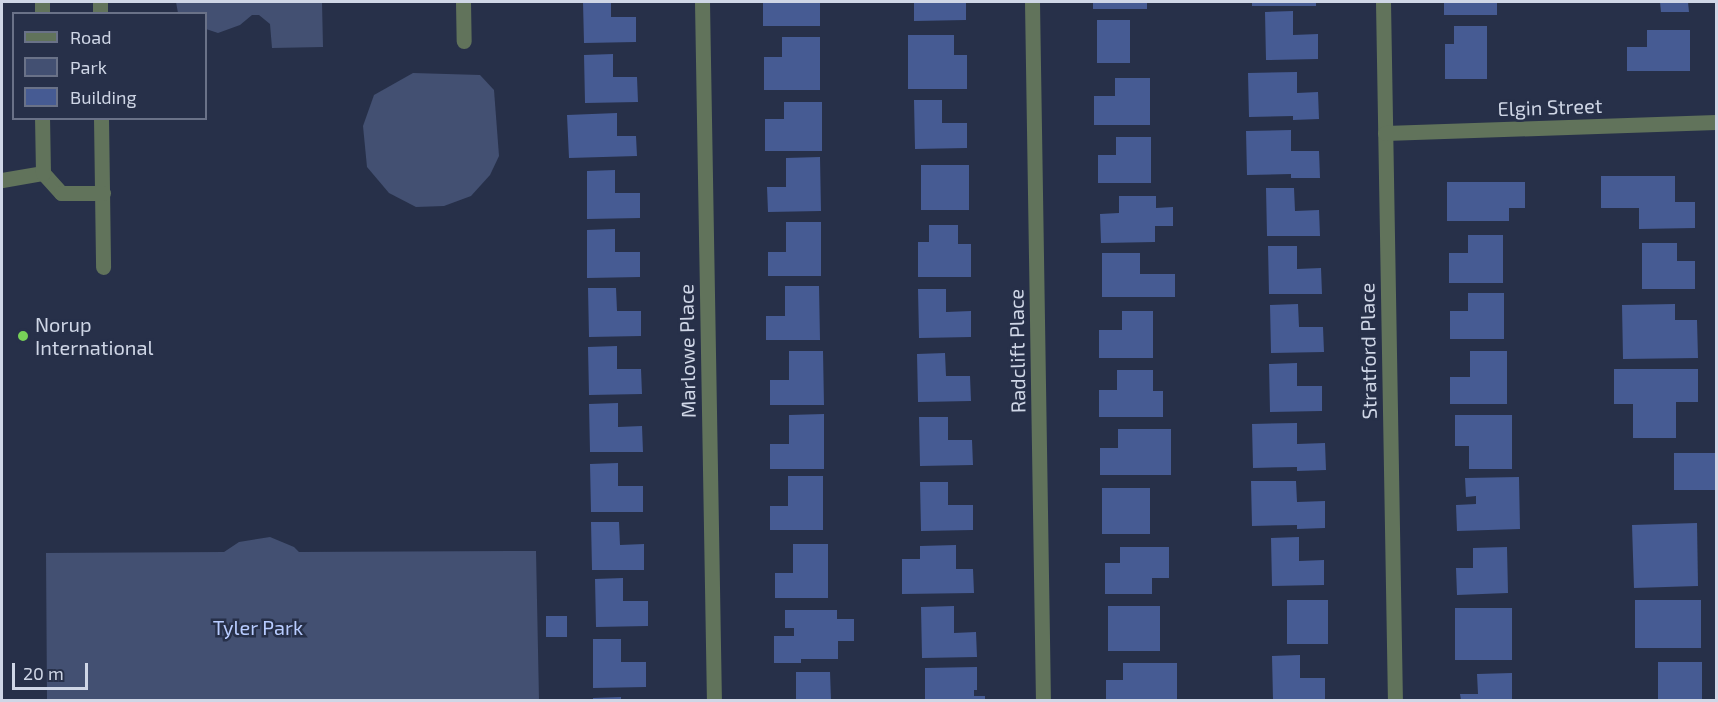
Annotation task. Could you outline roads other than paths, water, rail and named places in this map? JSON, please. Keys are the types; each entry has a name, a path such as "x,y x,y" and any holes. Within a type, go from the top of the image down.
{"street":[{"path":"463,2 464,41"},
{"name":"Marlowe Place","path":"702,2 714,700"},
{"name":"Radclift Place","path":"1032,2 1043,700"},
{"name":"Stratford Place","path":"1383,2 1395,700"},
{"path":"42,120 43,173 61,193 103,193"},
{"path":"102,120 103,267"},
{"name":"Elgin Street","path":"1385,133 1716,122"},
{"path":"2,180 43,173"}],"place":[{"name":"Norup International","path":"23,336"}],"park label":[{"name":"Tyler Park","path":"258,627"}]}
